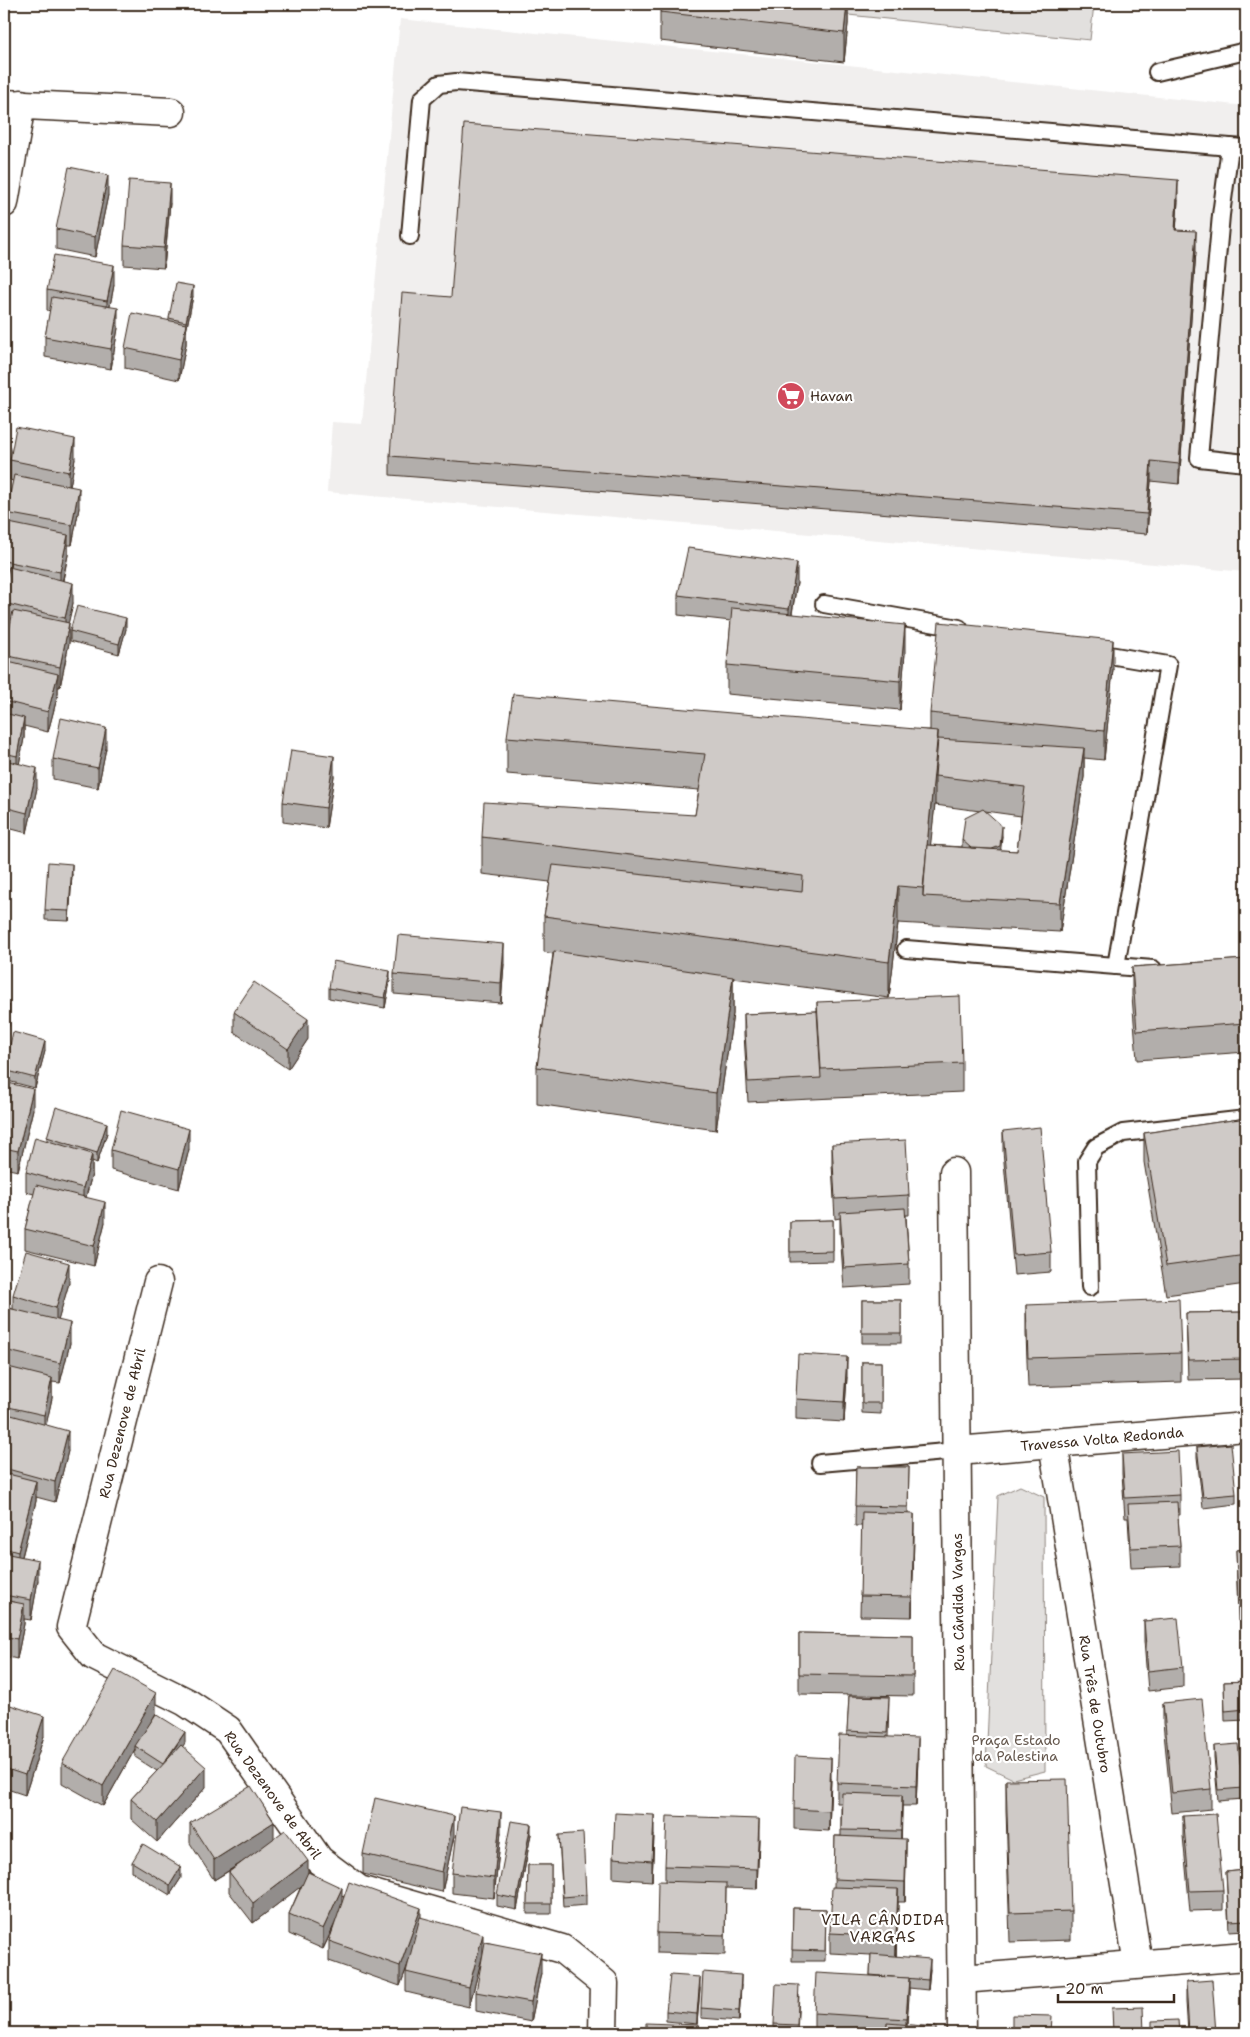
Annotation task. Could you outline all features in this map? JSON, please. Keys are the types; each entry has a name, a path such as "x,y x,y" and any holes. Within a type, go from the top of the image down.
{"street":[{"path":"4,203 12,104 171,112"},
{"name":"Rua Cândida Vargas","path":"954,1172 962,2033"},
{"name":"Rua Dezenove de Abril","path":"158,1282 71,1627 94,1656 186,1702 228,1730 319,1860 359,1890 562,1949 604,1983 603,2033"},
{"name":"Travessa Volta Redonda","path":"957,1451 1246,1427"},
{"name":"Rua Três de Outubro","path":"1053,1443 1138,1964"},
{"path":"962,1979 1246,1956"}],"lane":[{"path":"1157,72 1246,51"},
{"path":"410,236 422,99 439,84 456,82 1246,148"},
{"path":"1230,147 1221,215 1200,458 1246,462"},
{"path":"824,604 971,630"},
{"path":"1080,650 1168,665 1116,966"},
{"path":"906,949 1172,970"},
{"path":"1090,1287 1087,1161 1096,1147 1123,1133 1246,1119"},
{"path":"820,1463 957,1451"}],"shaded area":[{"name":"Havan","path":"400,19 1246,106 1246,572 327,492 332,422 362,424"}],"green space":[{"path":"742,4 1094,4 1090,40"},
{"name":"Praça Estado da Palestina","path":"1020,1486 1044,1497 1045,1771 1013,1779 986,1766 998,1496"}],"building":[{"path":"661,4 847,4 844,33 660,12"},
{"name":"Havan","path":"464,124 1178,180 1175,230 1196,231 1179,464 1151,461 1147,514 390,456 402,293 451,297"},
{"path":"69,167 108,175 95,237 56,229"},
{"path":"129,180 170,183 164,248 124,245"},
{"path":"54,255 114,265 107,301 47,290"},
{"path":"176,283 193,286 186,322 169,318"},
{"path":"52,297 118,308 111,349 45,337"},
{"path":"132,313 186,324 179,360 125,348"},
{"path":"16,427 75,439 69,472 10,460"},
{"path":"14,475 79,488 72,525 6,513"},
{"path":"4,522 68,535 60,572 4,561"},
{"path":"688,548 797,563 789,609 678,595"},
{"path":"9,567 73,583 65,618 4,603 4,588"},
{"path":"77,606 126,618 119,644 70,631"},
{"path":"732,608 905,625 900,681 727,665"},
{"path":"13,611 69,623 60,667 4,655"},
{"path":"939,622 1113,640 1104,731 930,713"},
{"path":"4,661 58,674 48,712 4,701"},
{"path":"513,694 938,731 923,888 898,886 889,962 544,916 553,865 802,892 803,876 482,837 484,802 695,815 705,754 507,737"},
{"path":"4,713 24,718 17,756 4,753"},
{"path":"61,718 106,728 98,768 53,759"},
{"path":"938,739 1084,748 1060,903 923,896 927,845 1017,851 1025,787 935,776"},
{"path":"291,750 334,756 326,808 283,802"},
{"path":"4,760 37,768 27,813 4,807"},
{"path":"983,809 1002,826 1000,846 992,849 971,848 962,840 965,818"},
{"path":"48,862 72,864 69,911 45,910"},
{"path":"398,935 504,944 501,983 394,974"},
{"path":"554,951 733,977 716,1093 537,1067"},
{"path":"1246,959 1246,1023 1137,1031 1132,967"},
{"path":"333,961 390,971 385,998 329,988"},
{"path":"254,982 308,1019 288,1049 234,1012"},
{"path":"960,996 962,1063 821,1069 817,1002"},
{"path":"4,1004 9,1005 4,1029"},
{"path":"817,1011 821,1078 748,1082 744,1014"},
{"path":"13,1032 45,1041 35,1078 4,1070"},
{"path":"4,1082 33,1089 18,1151 4,1148"},
{"path":"56,1107 107,1123 97,1153 47,1137"},
{"path":"121,1110 189,1129 179,1169 111,1150"},
{"path":"1246,1118 1246,1255 1166,1266 1144,1133"},
{"path":"1040,1127 1051,1252 1014,1255 1003,1131"},
{"path":"35,1137 92,1154 83,1188 26,1172"},
{"path":"906,1140 909,1195 835,1199 832,1144"},
{"path":"36,1185 105,1202 94,1246 25,1229"},
{"path":"905,1208 909,1264 844,1268 840,1212"},
{"path":"833,1220 833,1251 790,1252 790,1221"},
{"path":"26,1251 69,1263 56,1308 13,1295"},
{"path":"1179,1299 1181,1353 1028,1358 1026,1305"},
{"path":"862,1300 901,1300 901,1333 862,1333"},
{"path":"4,1307 70,1323 60,1363 4,1350"},
{"path":"1246,1312 1246,1359 1188,1360 1186,1313"},
{"path":"798,1354 847,1357 844,1402 796,1399"},
{"path":"862,1362 881,1362 881,1403 862,1403"},
{"path":"4,1366 52,1378 44,1415 4,1406"},
{"path":"4,1413 68,1431 55,1482 4,1468"},
{"path":"1231,1444 1236,1494 1203,1497 1197,1447"},
{"path":"1178,1451 1180,1495 1125,1498 1122,1454"},
{"path":"856,1467 909,1467 908,1507 855,1506"},
{"path":"4,1473 36,1481 18,1552 4,1548"},
{"path":"1177,1502 1180,1546 1131,1548 1128,1504"},
{"path":"862,1512 914,1514 912,1597 860,1596"},
{"path":"1246,1549 1246,1601 1238,1601 1236,1550"},
{"path":"4,1553 38,1560 31,1600 4,1595"},
{"path":"4,1600 24,1604 17,1639 4,1636"},
{"path":"1178,1618 1183,1667 1148,1671 1144,1621"},
{"path":"799,1633 913,1635 913,1676 799,1674"},
{"path":"115,1670 156,1693 103,1786 62,1763"},
{"path":"1246,1681 1246,1709 1225,1711 1224,1682"},
{"path":"849,1696 889,1697 887,1733 847,1731"},
{"path":"1202,1699 1211,1789 1172,1793 1163,1703"},
{"path":"4,1703 44,1716 25,1775 4,1768"},
{"path":"156,1714 185,1732 163,1764 135,1746"},
{"path":"839,1735 918,1738 916,1786 837,1783"},
{"path":"1238,1744 1243,1788 1218,1790 1214,1746"},
{"path":"181,1745 206,1767 157,1822 131,1799"},
{"path":"795,1756 831,1758 829,1811 794,1809"},
{"path":"1067,1779 1071,1911 1010,1913 1006,1780"},
{"path":"251,1786 274,1822 214,1860 190,1823"},
{"path":"842,1793 902,1795 901,1831 841,1830"},
{"path":"375,1798 454,1816 442,1872 363,1854"},
{"path":"460,1807 501,1812 494,1878 452,1873"},
{"path":"615,1813 654,1815 652,1861 613,1858"},
{"path":"1216,1814 1223,1890 1190,1891 1183,1816"},
{"path":"667,1816 759,1819 757,1869 665,1866"},
{"path":"511,1821 531,1824 517,1899 497,1895"},
{"path":"285,1830 308,1861 253,1903 229,1872"},
{"path":"583,1833 586,1895 563,1897 559,1835"},
{"path":"835,1836 906,1839 905,1882 834,1879"},
{"path":"143,1844 181,1867 170,1885 132,1862"},
{"path":"528,1865 551,1865 551,1904 527,1904"},
{"path":"1246,1870 1246,1920 1229,1921 1226,1872"},
{"path":"308,1872 342,1888 323,1929 289,1914"},
{"path":"658,1881 726,1883 725,1935 657,1933"},
{"path":"349,1882 421,1908 400,1966 329,1941"},
{"path":"832,1887 898,1889 896,1936 830,1933"},
{"path":"793,1908 826,1909 825,1951 792,1950"},
{"path":"420,1917 483,1934 469,1987 406,1972"},
{"path":"485,1942 541,1953 531,2002 476,1992"},
{"path":"871,1954 930,1959 928,1980 870,1975"},
{"path":"703,1972 741,1975 739,2011 701,2008"},
{"path":"816,1973 909,1978 906,2019 814,2013"},
{"path":"670,1975 700,1977 697,2014 666,2011"},
{"path":"1212,1980 1216,2033 1189,2033 1186,1982"},
{"path":"776,1984 799,1985 797,2025 774,2024"},
{"path":"1143,2007 1144,2033 1113,2033 1112,2008"},
{"path":"1012,2015 1052,2016 1051,2033 1012,2033"},
{"path":"1178,2020 1179,2033 1152,2033 1152,2021"},
{"path":"646,2023 698,2025 697,2033 646,2033"},
{"path":"887,2023 936,2027 936,2033 886,2033"}],"place":[{"name":"Havan","path":"791,396"}],"district":[{"name":"VILA CÂNDIDA VARGAS","path":"883,1928"}]}
